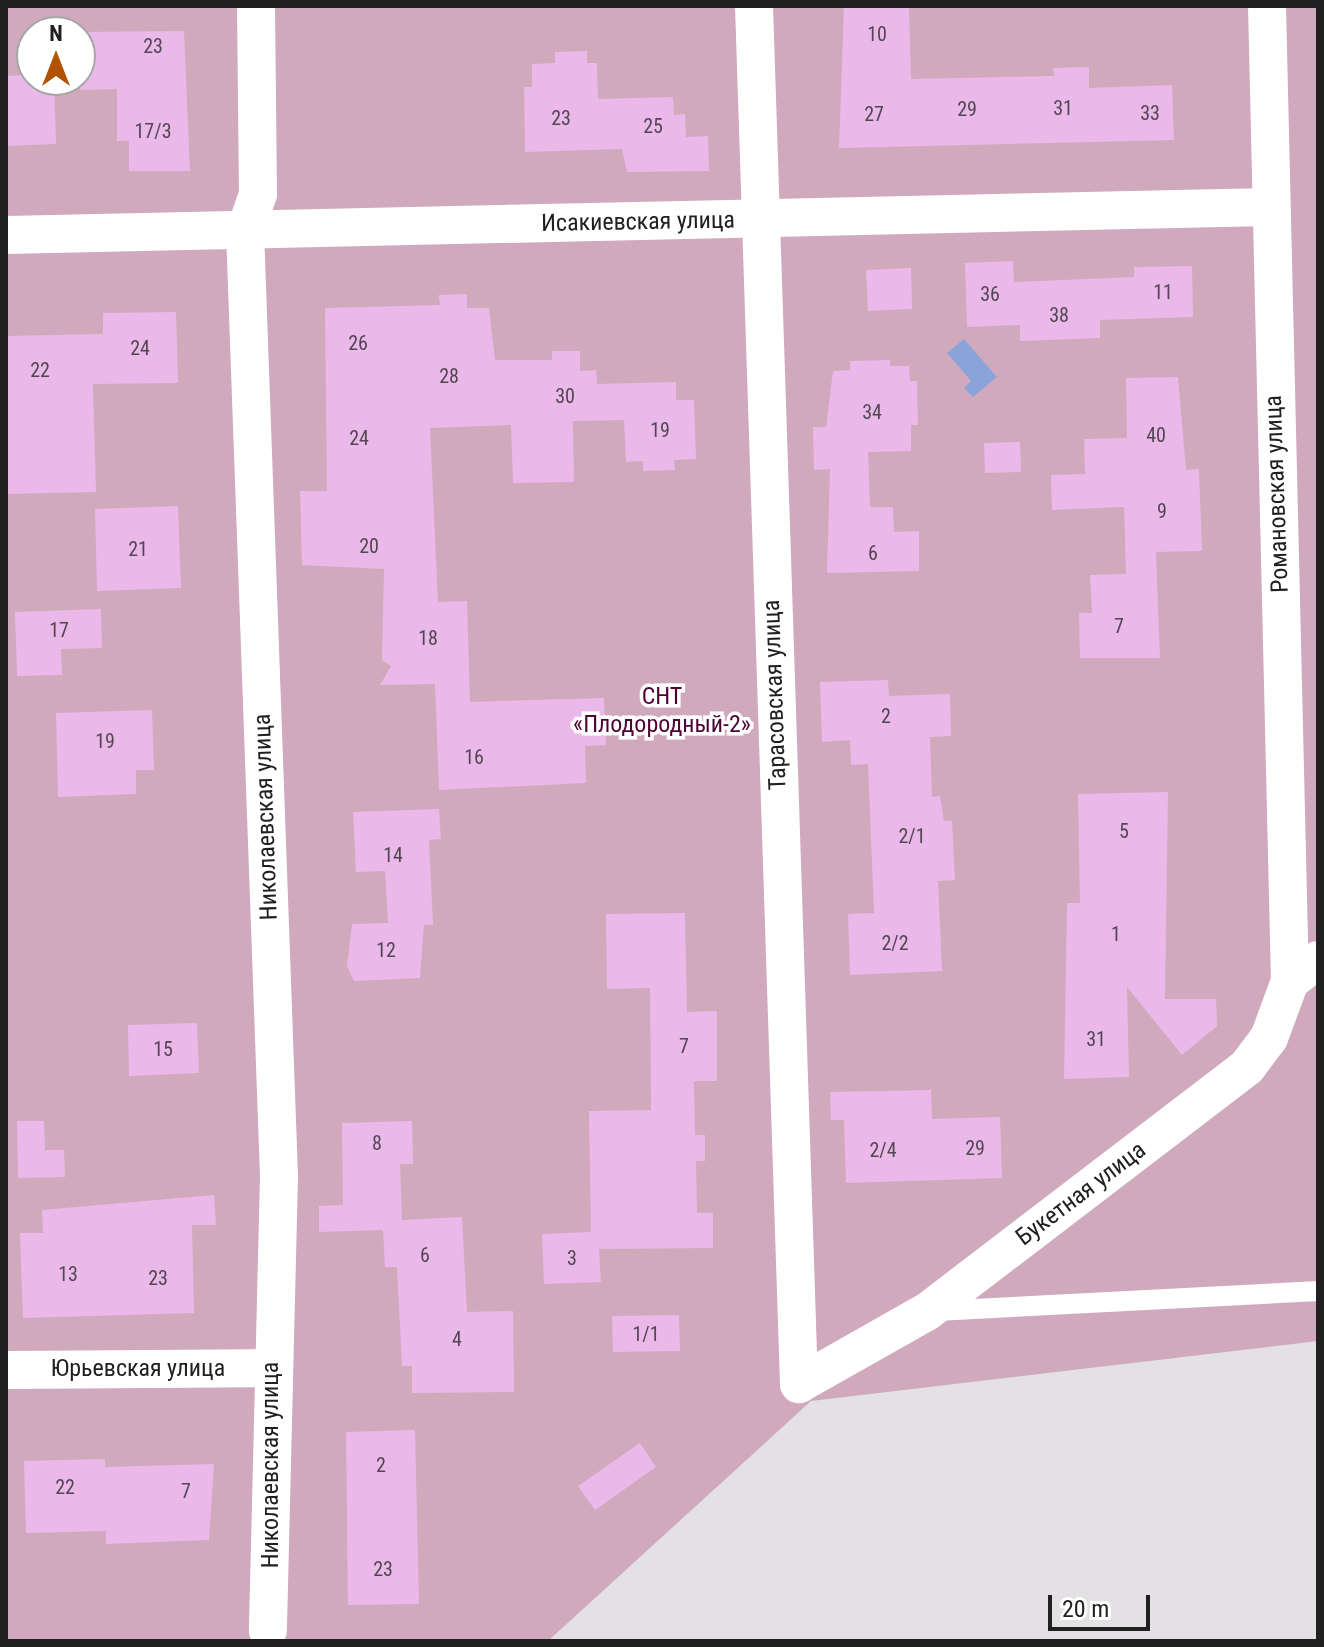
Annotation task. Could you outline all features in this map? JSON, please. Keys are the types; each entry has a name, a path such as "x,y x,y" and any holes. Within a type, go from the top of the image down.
{"street":[{"name":"Николаевская улица","path":"256,6 258,194 245,231 279,1176 271,1368 268,1631"},
{"name":"Тарасовская улица","path":"754,6 799,1384"},
{"name":"Романовская улица","path":"1267,6 1269,207 1304,970"},
{"name":"Исакиевская улица","path":"6,235 1269,207"},
{"name":"Букетная улица","path":"799,1384 928,1311 1247,1067 1269,1038 1304,970"},
{"name":"Юрьевская улица","path":"6,1370 271,1368"}],"lane":[{"path":"928,1311 1318,1291"}],"green space":[{"name":"СНТ «Плодородный-2»","path":"6,6 1318,6 1318,1341 811,1401 548,1641 6,1641"}],"water":[{"path":"964,339 997,377 973,397 964,388 971,381 947,353"}],"building":[{"path":"844,6 909,6 911,79 1054,76 1053,68 1089,67 1089,88 1172,85 1174,140 839,148"},
{"path":"184,31 190,171 129,171 129,141 117,141 117,89 96,90 96,32"},
{"path":"587,51 587,63 597,63 598,99 673,97 674,115 685,114 686,137 708,136 709,171 627,172 622,149 525,152 524,87 532,87 532,64 555,63 555,52"},
{"path":"6,76 16,76 16,96 54,96 56,144 6,146"},
{"path":"1013,261 1014,282 1134,277 1134,267 1192,266 1193,317 1100,320 1100,338 1020,341 1020,325 967,327 965,263"},
{"path":"911,268 912,309 868,311 866,270"},
{"path":"467,294 467,308 489,308 495,360 552,360 552,351 580,351 580,371 596,370 597,384 676,382 676,400 694,400 696,459 674,460 675,470 643,471 643,461 626,462 624,420 573,421 574,482 513,483 511,425 430,428 438,602 467,601 470,702 604,698 606,745 585,746 586,783 439,790 435,684 380,685 391,666 382,660 384,569 302,565 300,491 327,491 325,308 440,305 439,295"},
{"path":"176,312 178,383 93,384 96,492 6,494 6,336 103,334 103,313"},
{"path":"890,360 890,366 909,366 910,381 917,381 918,425 911,425 911,451 868,452 870,507 893,507 894,532 919,531 919,571 827,573 830,469 814,470 813,427 826,427 833,371 850,370 850,361"},
{"path":"1178,377 1186,470 1199,469 1202,551 1156,552 1160,658 1080,658 1079,613 1092,613 1090,575 1126,574 1124,507 1052,510 1051,475 1085,474 1084,439 1127,438 1126,378"},
{"path":"1020,442 1021,472 985,473 984,443"},
{"path":"178,506 181,588 97,591 95,509"},
{"path":"101,609 102,648 61,649 62,675 17,676 15,612"},
{"path":"888,680 889,696 950,694 951,736 930,737 932,797 940,796 944,821 952,821 955,880 938,881 942,971 850,975 848,914 874,913 868,764 851,765 850,740 822,742 820,682"},
{"path":"152,710 154,770 136,770 136,794 58,797 56,713"},
{"path":"1168,792 1165,999 1216,999 1217,1026 1182,1055 1127,987 1129,1077 1064,1079 1067,903 1080,903 1078,794"},
{"path":"439,809 441,839 429,840 433,925 424,925 420,978 354,981 347,966 352,924 388,923 385,871 356,872 353,812"},
{"path":"685,913 687,1012 717,1011 717,1081 694,1081 695,1135 705,1135 705,1161 696,1161 697,1213 713,1213 713,1248 599,1249 601,1282 544,1284 542,1234 591,1232 589,1111 651,1110 650,988 607,989 606,914"},
{"path":"197,1023 199,1073 129,1076 128,1025"},
{"path":"931,1090 932,1119 1000,1117 1002,1178 846,1183 844,1120 831,1120 830,1092"},
{"path":"17,1121 44,1121 45,1150 64,1150 65,1177 18,1178"},
{"path":"412,1121 413,1164 400,1164 402,1220 462,1217 467,1312 513,1311 514,1392 412,1393 412,1366 402,1366 397,1267 385,1267 383,1230 319,1232 319,1206 343,1205 342,1123"},
{"path":"214,1195 216,1225 192,1225 194,1313 23,1318 20,1233 43,1233 42,1210"},
{"path":"679,1315 680,1351 613,1352 612,1316"},
{"path":"415,1430 419,1604 348,1605 346,1432"},
{"path":"640,1443 656,1467 595,1510 578,1486"},
{"path":"105,1459 105,1467 214,1464 209,1540 106,1544 106,1531 26,1533 24,1461"}]}
